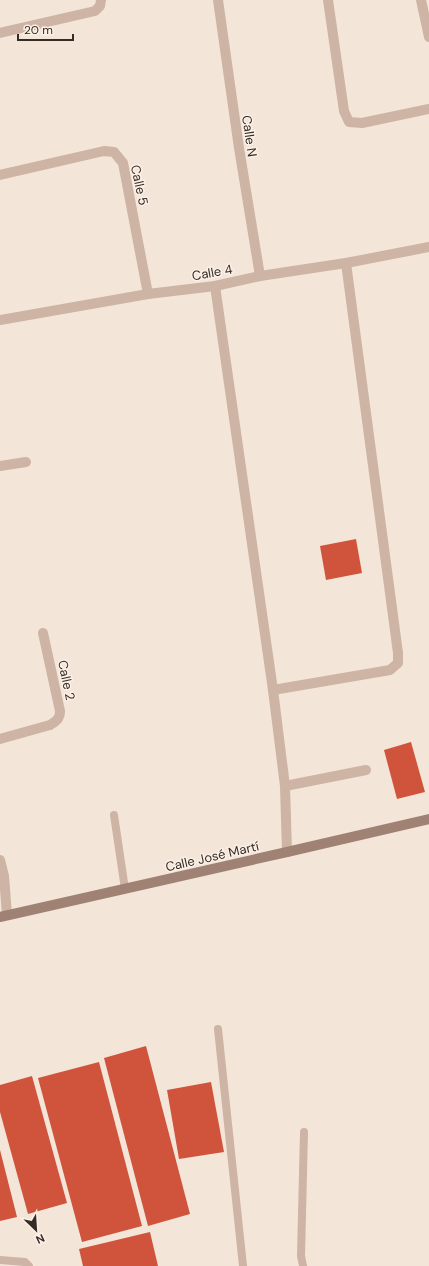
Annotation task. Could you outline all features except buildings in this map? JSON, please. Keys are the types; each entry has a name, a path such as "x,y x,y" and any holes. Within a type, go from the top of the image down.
{"main road":[{"name":"Calle José Martí","path":"3,916 429,819"}],"street":[{"path":"0,33 95,11 100,6 101,0"},
{"name":"Calle N","path":"218,0 239,148 260,276"},
{"path":"328,0 344,111 349,122 362,123 429,109"},
{"path":"421,0 429,37"},
{"name":"Calle 5","path":"0,175 104,150 114,152 123,163 148,294"},
{"name":"Calle 4","path":"0,320 148,294 215,286 260,276 429,247"},
{"path":"273,690 390,670 398,663 398,653 346,262"},
{"path":"215,286 273,690 285,786 287,852"},
{"path":"0,466 26,462"},
{"name":"Calle 2","path":"0,739 50,725 57,721 60,716 43,632"},
{"path":"285,786 366,770"},
{"path":"0,860 3,916"}],"lane":[{"path":"114,815 125,889"},
{"path":"218,1029 243,1266"},
{"path":"302,1266 304,1132"},
{"path":"0,1260 25,1262 29,1266"}]}
